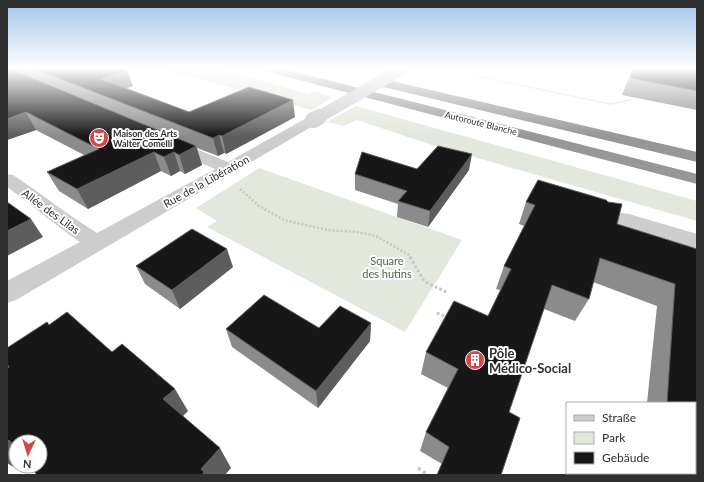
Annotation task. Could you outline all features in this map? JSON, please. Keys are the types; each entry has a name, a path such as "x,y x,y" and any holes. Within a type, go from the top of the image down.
{"highway":[{"name":"Autoroute Blanche","path":"353,90 697,178"},
{"name":"Autoroute Blanche","path":"416,90 697,157"}],"street":[{"name":"Rue de la Libération","path":"7,293 365,90"},
{"path":"156,138 221,173"},
{"name":"Allée des Lilas","path":"7,179 50,209 62,220 96,242"},
{"path":"604,217 628,222 697,242"}],"path":[{"path":"545,90 610,104 631,100"},
{"path":"221,173 243,190 259,206 284,220 313,227 357,232 376,236 409,254 424,281 448,293"},
{"path":"437,313 450,318"},
{"path":"418,468 428,475"}],"green space":[{"path":"240,90 296,90 308,94 314,91 333,97 312,110"},
{"path":"356,106 697,201 697,221 432,145 357,120 344,126 327,122"},
{"name":"Square des hutins","path":"259,168 462,240 405,332 207,227 217,221 196,208"}],"building":[{"path":"7,90 62,90 196,146 179,155 174,152 164,157 154,152 77,189 47,172 99,149 26,112 7,119"},
{"path":"90,90 132,90 189,112 241,90 261,90 293,100 222,136 219,135 213,138"},
{"path":"438,146 472,154 430,211 398,201 407,191 355,174 362,152 417,169"},
{"path":"538,180 606,200 608,202 622,204 617,224 697,249 697,475 662,475 696,474 696,402 667,402 675,284 600,258 589,299 552,285 509,412 520,418 501,475 437,475 449,447 426,432 458,369 426,352 454,301 488,316 511,269 504,266 535,205 526,202"},
{"path":"7,202 31,219 7,231"},
{"path":"192,229 227,249 172,290 136,266"},
{"path":"264,295 319,328 340,306 371,323 316,391 226,329"},
{"path":"67,312 112,352 122,344 175,389 163,399 220,448 201,469 204,472 202,475 37,475 36,474 48,474 48,434 8,434 7,442 7,369 9,367 7,364 7,348 47,322 49,325"}],"place":[{"name":"Maison des Arts Walter Comelli","path":"99,138"},
{"name":"Pôle Médico-Social","path":"475,360"}]}
